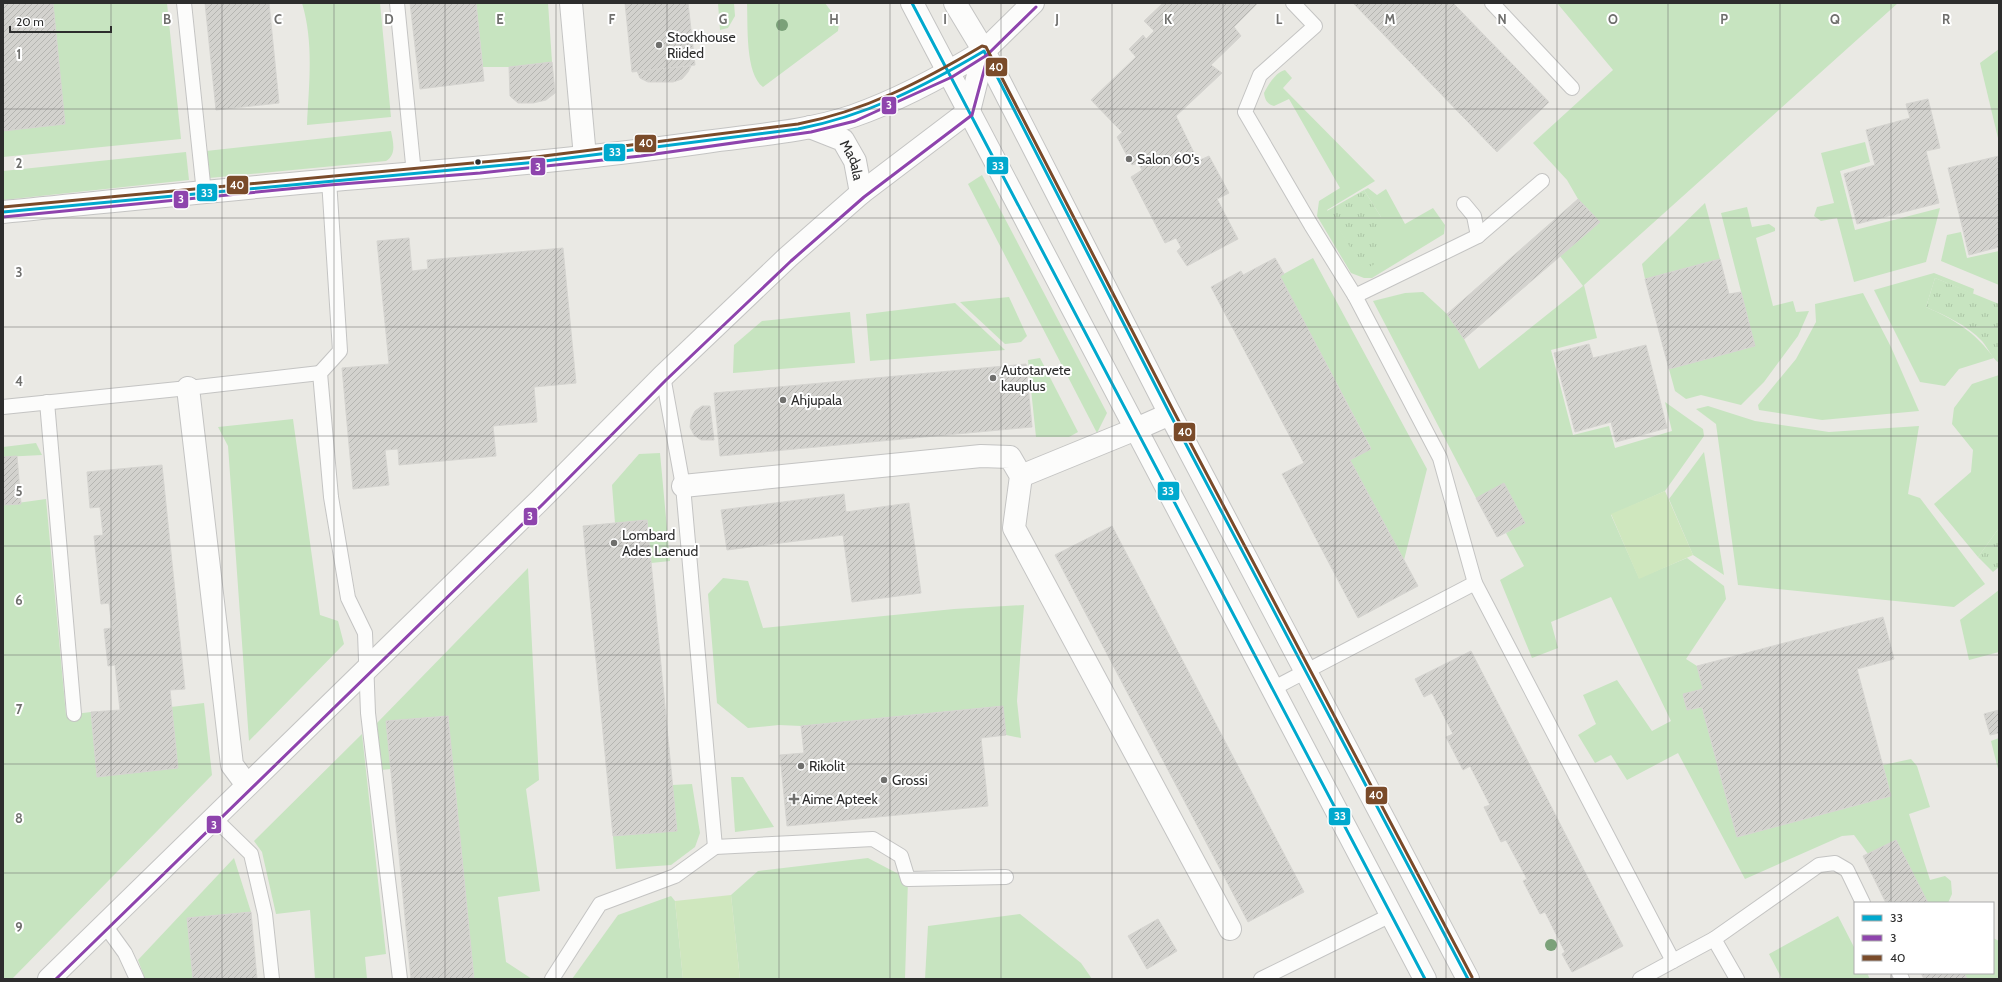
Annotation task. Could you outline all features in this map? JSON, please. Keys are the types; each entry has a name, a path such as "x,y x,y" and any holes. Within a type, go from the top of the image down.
{"street":[{"path":"571,3 585,157"},
{"path":"912,3 1425,979"},
{"path":"955,3 984,51 1170,414 1468,979"},
{"name":"Madala","path":"3,212 585,157 640,151 810,127 853,116 949,73 984,51 1033,3"},
{"path":"49,979 540,500 663,376 788,257 861,193 969,111 984,51"},
{"name":"Madala","path":"810,127 843,140 856,161 861,193"},
{"path":"188,388 232,765 247,785"},
{"path":"1021,476 1170,414"},
{"path":"683,486 981,456 1010,457 1021,476 1014,528 1230,929"}],"lane":[{"path":"184,3 204,193"},
{"path":"397,3 414,174"},
{"path":"1293,3 1315,26 1260,75 1245,112 1311,225 1355,296 1440,458 1475,583 1673,961"},
{"path":"1492,3 1572,88"},
{"path":"3,407 320,373 340,351 329,180"},
{"path":"1355,296 1478,236 1542,181"},
{"path":"1464,204 1474,216 1478,236"},
{"path":"320,373 332,505 348,598 364,632 367,668 368,713 400,979"},
{"path":"663,376 683,486 715,847"},
{"path":"47,402 74,714"},
{"path":"1272,689 1475,583"},
{"path":"214,818 250,854 265,914 272,979"},
{"path":"552,979 600,904 675,876 715,847 874,839 901,856 908,879 1006,877"},
{"path":"1640,979 1714,938 1819,865 1835,863 1847,870 1863,902"},
{"path":"1262,979 1391,915"},
{"path":"104,924 125,953 137,979"},
{"path":"1714,938 1737,979"}],"green space":[{"path":"53,3 167,3 181,139 3,157 3,130 65,124"},
{"path":"302,3 380,3 391,117 307,125 310,64 308,33"},
{"path":"476,3 548,3 552,62 509,67 483,67"},
{"path":"718,3 734,3 735,16 728,28 720,30"},
{"path":"747,3 825,3 839,22 838,31 763,87 757,81 750,61"},
{"path":"1557,3 1898,3 1584,285 1597,338 1551,350 1573,435 1609,426 1615,448 1672,431 1665,402 1703,429 1704,436 1665,491 1611,515 1639,578 1687,558 1724,586 1726,599 1686,659 1697,666 1703,689 1683,695 1687,710 1702,707 1737,837 1891,796 1883,765 1911,759 1917,766 1930,807 1909,814 1930,880 1945,876 1951,881 1952,894 1948,902 1927,902 1896,840 1868,854 1854,835 1842,836 1745,879 1678,753 1627,780 1611,755 1595,763 1578,735 1596,724 1583,695 1617,680 1652,731 1671,721 1611,597 1551,622 1558,648 1532,658 1500,580 1524,566 1506,533 1524,523 1476,498 1373,301 1405,293 1423,292 1447,314 1464,339 1479,369 1583,286 1560,256 1600,222 1578,199 1567,180 1533,143 1613,70"},
{"path":"1999,49 1999,137 1998,138 1980,63"},
{"path":"1285,70 1292,78 1283,88 1375,181 1327,210 1364,268 1381,217 1364,190 1368,188 1377,195 1386,189 1405,224 1433,208 1445,225 1444,234 1372,278 1364,278 1351,273 1317,216 1319,201 1340,188 1289,99 1274,106 1268,103 1265,98 1264,93 1275,76"},
{"path":"391,131 393,151 392,155 386,161 209,178 206,151"},
{"path":"1865,142 1870,162 1840,171 1855,230 1940,208 1926,262 1854,282 1837,218 1821,221 1814,216 1817,207 1834,203 1821,153"},
{"path":"186,152 189,180 3,200 3,171"},
{"path":"982,175 1107,413 1097,433 968,184"},
{"path":"1364,190 1381,217 1380,262 1364,269 1327,211"},
{"path":"1705,203 1720,259 1645,279 1642,264"},
{"path":"1747,207 1752,227 1769,224 1775,228 1775,231 1756,238 1773,306 1793,301 1796,312 1809,311 1798,336 1764,382 1741,405 1701,395 1686,399 1675,391 1669,369 1755,346 1721,213"},
{"path":"1961,232 1967,258 1999,251 1999,285 1941,261 1947,235"},
{"path":"1313,258 1427,469 1404,560 1350,460 1371,448 1280,276"},
{"path":"1934,273 1974,289 1973,294 1935,278 1926,307 1955,322 1972,334 1994,358 1959,369 1945,386 1920,382 1874,290"},
{"path":"1935,278 1999,304 1999,363 1982,341 1970,330 1956,321 1926,307"},
{"path":"1863,293 1891,347 1919,411 1822,420 1759,410 1758,405 1796,359 1816,322 1815,304"},
{"path":"1009,297 1027,336 1021,342 1005,344 960,302"},
{"path":"955,303 1005,350 870,361 866,314"},
{"path":"850,312 855,363 733,373 734,345 762,321"},
{"path":"1040,358 1078,432 1069,437 1036,437 1028,360"},
{"path":"1999,375 1999,528 1978,557 1934,504 1971,472 1973,450 1952,424 1954,408 1972,384"},
{"path":"1708,406 1755,421 1829,432 1919,426 1908,494 1920,498 1985,584 1954,607 1738,585 1716,424 1696,409"},
{"path":"293,419 320,615 338,621 344,644 249,741 228,446 218,427"},
{"path":"36,443 42,455 3,457 3,447"},
{"path":"1704,452 1724,575 1693,555 1669,499"},
{"path":"660,453 670,561 651,563 647,520 615,523 612,485 639,454"},
{"path":"1665,491 1693,555 1639,579 1611,514"},
{"path":"46,499 66,715 91,712 97,776 178,768 171,707 204,703 212,775 12,979 3,979 3,505"},
{"path":"1999,528 1999,567 1993,572 1978,557"},
{"path":"528,568 539,780 526,789 540,891 498,897 506,962 532,979 474,979 448,716 386,721 391,769 381,770 377,723"},
{"path":"723,578 748,581 763,628 954,609 1024,605 1017,701 1021,738 1006,735 1002,706 801,726 779,725 748,728 717,703 708,594"},
{"path":"1999,590 1999,652 1969,660 1960,620"},
{"path":"362,734 386,954 365,957 367,979 315,979 310,910 276,914 262,852 254,841"},
{"path":"1999,738 1999,773 1991,741"},
{"path":"731,777 743,777 774,827 735,832"},
{"path":"692,784 700,833 695,847 671,865 616,869 613,836 677,830 672,785"},
{"path":"234,858 251,912 187,918 193,979 145,979 138,960"},
{"path":"868,858 908,879 905,979 740,979 731,895 758,871"},
{"path":"731,895 740,979 683,979 675,901"},
{"path":"671,896 675,901 683,979 572,979 618,915"},
{"path":"1020,914 1081,963 1092,979 925,979 928,926"},
{"path":"1838,916 1854,947 1854,974 1868,974 1870,979 1782,979 1769,954"},
{"path":"1994,938 1999,941 1999,979 1967,979 1964,974 1994,974"}],"building":[{"path":"3,3 53,3 65,124 3,131"},
{"path":"205,3 269,3 279,103 216,110"},
{"path":"410,3 476,3 484,81 420,89"},
{"path":"625,3 688,3 695,65 632,72"},
{"path":"1163,3 1258,3 1234,27 1241,36 1211,65 1222,73 1176,116 1198,161 1209,156 1229,193 1217,199 1238,239 1187,266 1177,251 1181,247 1176,238 1165,243 1131,177 1142,170 1138,163 1132,165 1117,137 1122,132 1091,100 1136,57 1129,49 1143,35 1146,39 1154,31 1144,21"},
{"path":"1353,3 1453,3 1549,102 1497,152"},
{"path":"552,62 555,93 546,100 533,103 518,103 510,96 509,67"},
{"path":"691,66 682,79 673,82 648,82 640,78 637,71"},
{"path":"1928,99 1940,148 1926,151 1939,203 1857,224 1844,174 1875,165 1866,130 1910,118 1906,104"},
{"path":"1999,156 1999,247 1969,255 1948,168"},
{"path":"1578,199 1600,222 1464,339 1447,314"},
{"path":"409,238 412,271 428,269 427,260 563,248 576,383 534,387 537,422 493,426 496,456 399,465 398,449 385,450 389,485 353,489 342,368 389,364 377,241"},
{"path":"1275,258 1284,274 1280,276 1371,449 1350,460 1418,586 1358,618 1282,474 1304,463 1211,287 1241,271 1243,275"},
{"path":"1720,259 1729,294 1741,292 1755,346 1669,369 1645,279"},
{"path":"1589,344 1593,358 1646,345 1667,428 1616,442 1611,422 1575,432 1554,353"},
{"path":"1026,364 1032,427 720,456 714,393"},
{"path":"702,406 710,406 714,440 701,440 694,435 690,427 691,419 695,411"},
{"path":"17,456 21,504 3,505 3,457"},
{"path":"162,465 185,689 170,690 178,768 97,777 91,712 120,710 115,665 108,666 104,629 112,628 109,603 101,604 94,536 103,535 100,507 90,508 87,472"},
{"path":"1504,483 1525,523 1497,537 1476,498"},
{"path":"844,494 846,512 909,503 921,593 852,602 843,535 727,550 721,510"},
{"path":"647,520 677,831 613,836 583,526"},
{"path":"1112,526 1304,892 1248,922 1055,555"},
{"path":"1883,617 1894,659 1857,669 1891,796 1737,837 1702,707 1687,710 1683,694 1703,689 1697,666"},
{"path":"1471,651 1623,946 1572,972 1562,954 1565,952 1545,912 1540,914 1523,881 1527,879 1506,840 1501,842 1484,807 1490,805 1470,766 1463,770 1446,737 1453,734 1432,693 1424,697 1415,679"},
{"name":"Grossi","path":"1003,706 1006,735 981,738 988,806 787,826 780,755 804,753 801,726"},
{"path":"1999,710 1999,733 1990,735 1984,714"},
{"path":"448,716 474,979 411,979 386,721"},
{"path":"1896,840 1927,902 1886,902 1863,856"},
{"path":"251,912 257,979 193,979 187,918"},
{"path":"1158,919 1177,951 1147,969 1128,936"},
{"path":"1922,974 1964,974 1967,979 1924,979"}],"transit line":[{"name":"33","path":"912,3 1425,979"},
{"name":"3","path":"3,217 329,185 480,173 641,156 811,132 855,121 952,77 987,55 1036,7"},
{"name":"40","path":"3,207 536,157 798,124 823,118 870,103 916,83 982,46 986,47 1174,412 1472,977"},
{"name":"33","path":"3,212 537,162 798,129 871,108 917,88 984,51 1170,414 1468,979"},
{"name":"3","path":"56,979 543,504 666,380 791,261 864,197 972,115 989,52"}],"place":[{"name":"Stockhouse Riided","path":"659,45"},
{"name":"Salon 60's","path":"1129,159"},
{"name":"Autotarvete kauplus","path":"993,378"},
{"name":"Ahjupala","path":"783,400"},
{"name":"Lombard Ades Laenud","path":"614,543"},
{"name":"Rikolit","path":"801,766"},
{"name":"Grossi","path":"884,780"},
{"name":"Aime Apteek","path":"794,799"}]}
